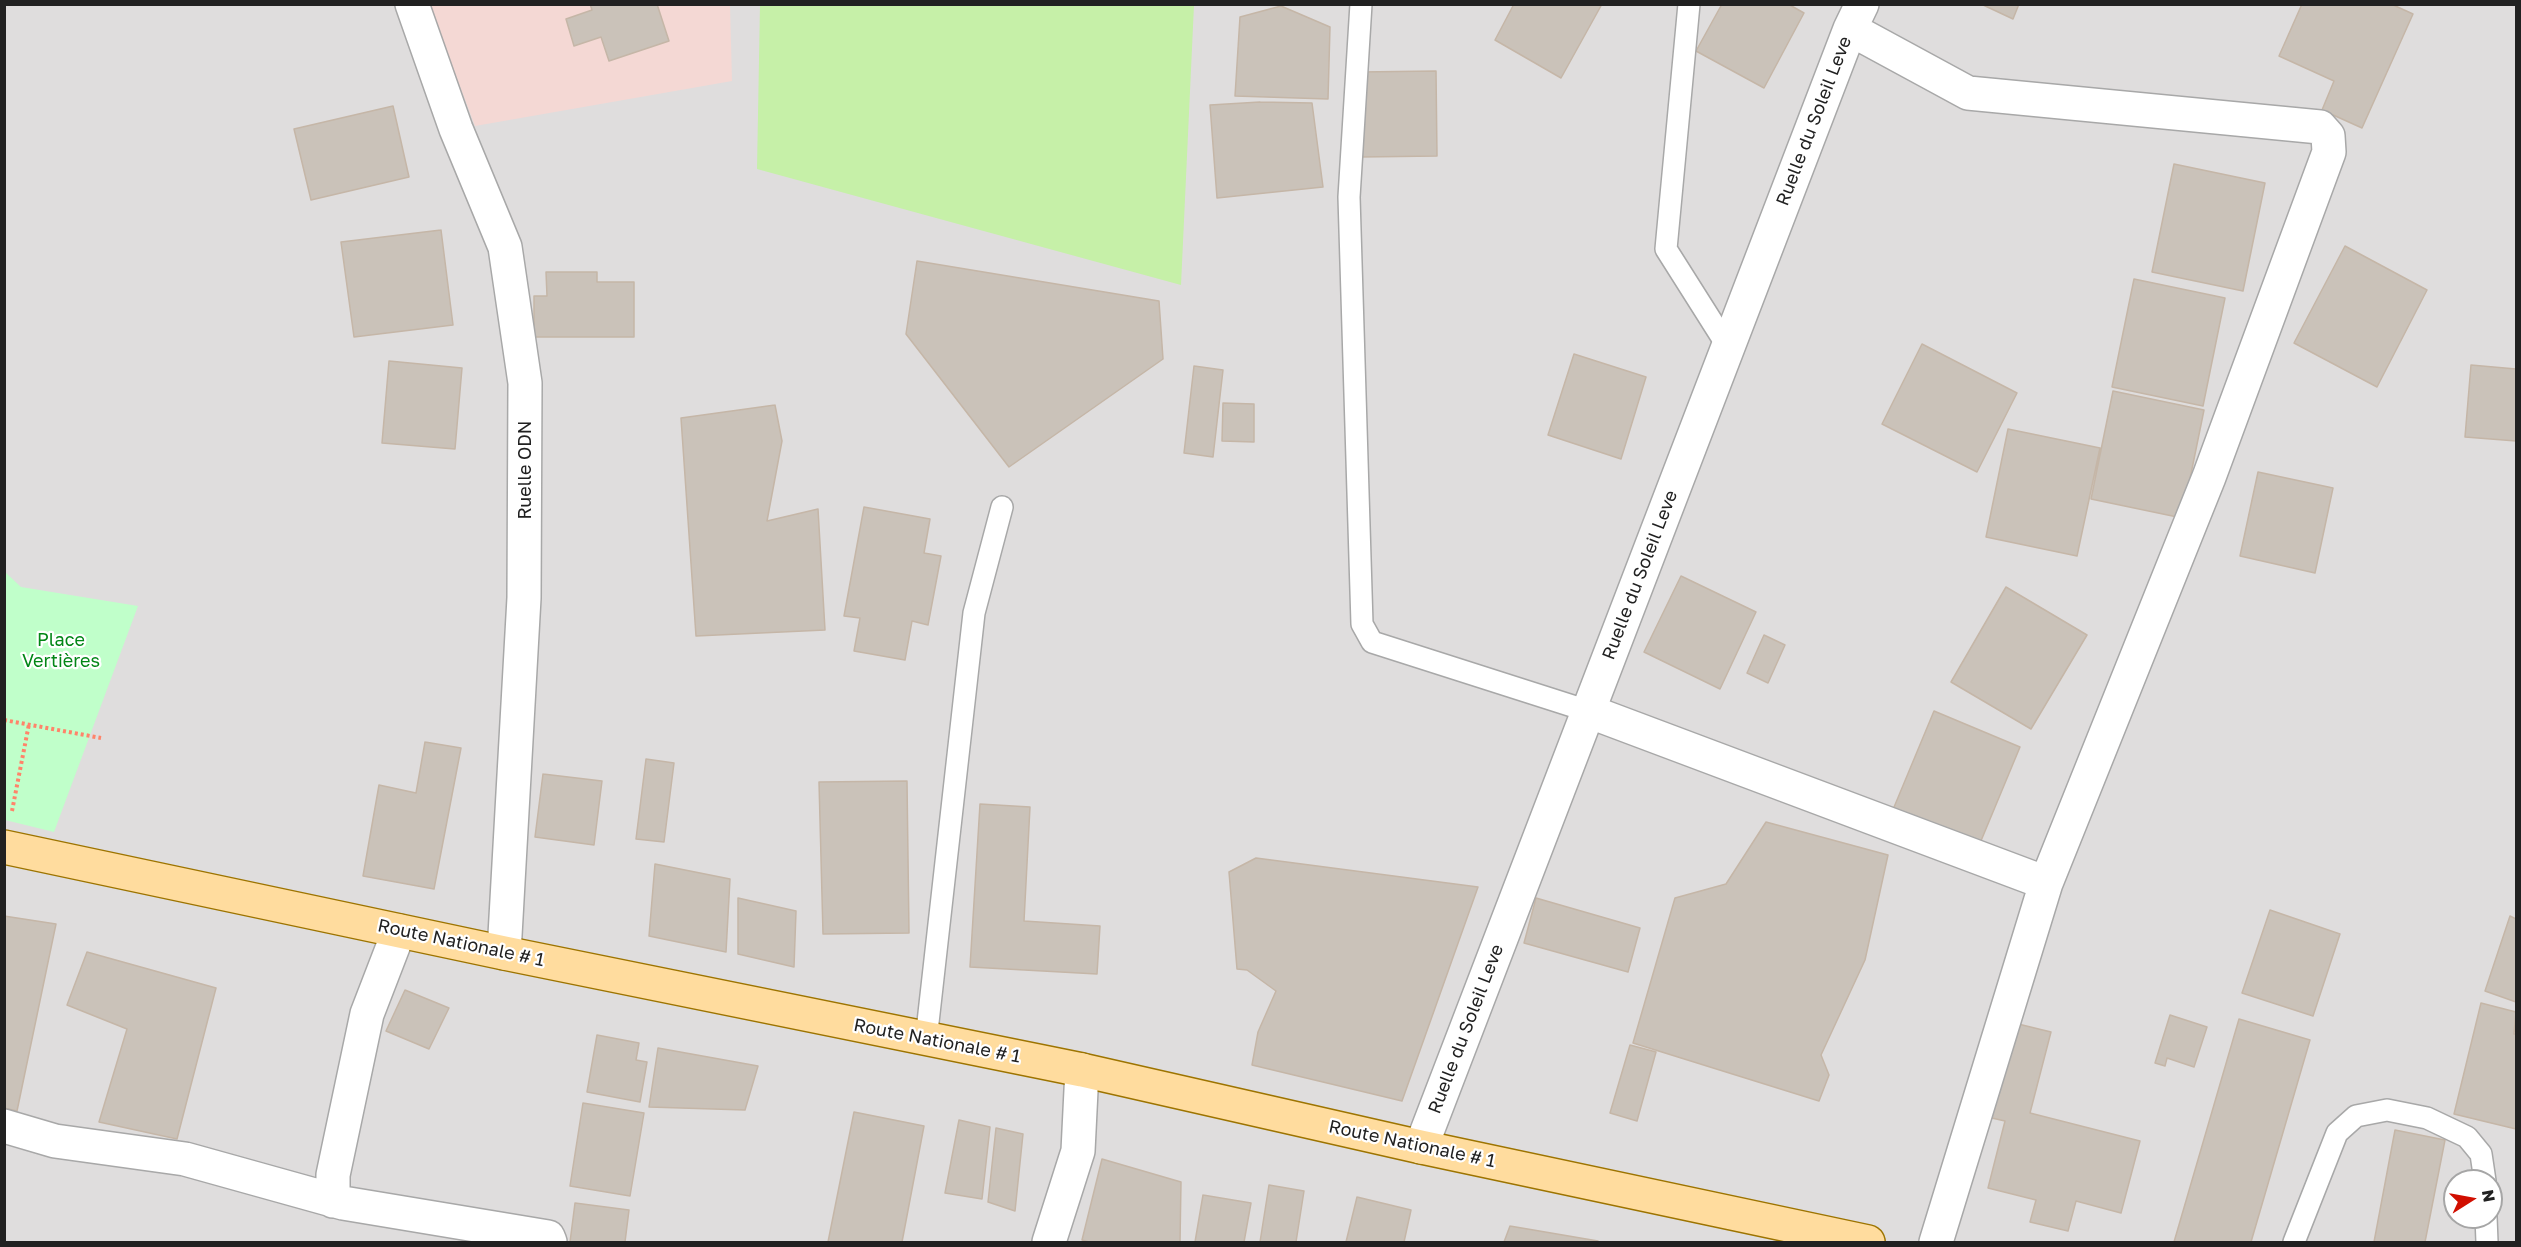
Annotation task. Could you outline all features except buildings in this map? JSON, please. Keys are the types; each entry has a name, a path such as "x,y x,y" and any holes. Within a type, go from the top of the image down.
{"main road":[{"name":"Route Nationale # 1","path":"5,847 504,953 1082,1070 1852,1241"}],"street":[{"name":"Ruelle ODN","path":"412,4 456,129 505,247 525,382 524,597 504,953"},
{"name":"Ruelle du Soleil Leve","path":"1421,1147 1856,17"},
{"path":"1856,17 1968,93 2320,127 2328,136 2329,152 2209,477 2046,883 1936,1242"},
{"path":"1588,711 2046,883"},
{"path":"333,1201 333,1174 367,1014 399,931"},
{"path":"1049,1242 1078,1150 1082,1070"},
{"path":"4,1126 55,1141 185,1159 333,1201 548,1237 550,1242"}],"lane":[{"path":"1361,4 1349,197 1362,624 1372,642 1588,711"},
{"path":"1689,4 1666,249 1728,347"},
{"path":"926,1040 974,613 1002,507"},
{"path":"2294,1242 2337,1133 2356,1116 2387,1110 2427,1118 2467,1137 2481,1154 2483,1169"}],"path":[{"path":"4,720 101,738"},
{"path":"5,847 28,724"}],"shaded area":[{"path":"5,5 2516,5 2516,1242 5,1242"},
{"path":"429,5 730,5 732,81 475,126"}],"green space":[{"path":"760,5 1194,5 1181,285 757,169"},
{"name":"Place Vertières","path":"4,571 21,587 138,606 54,832 5,820"}]}
